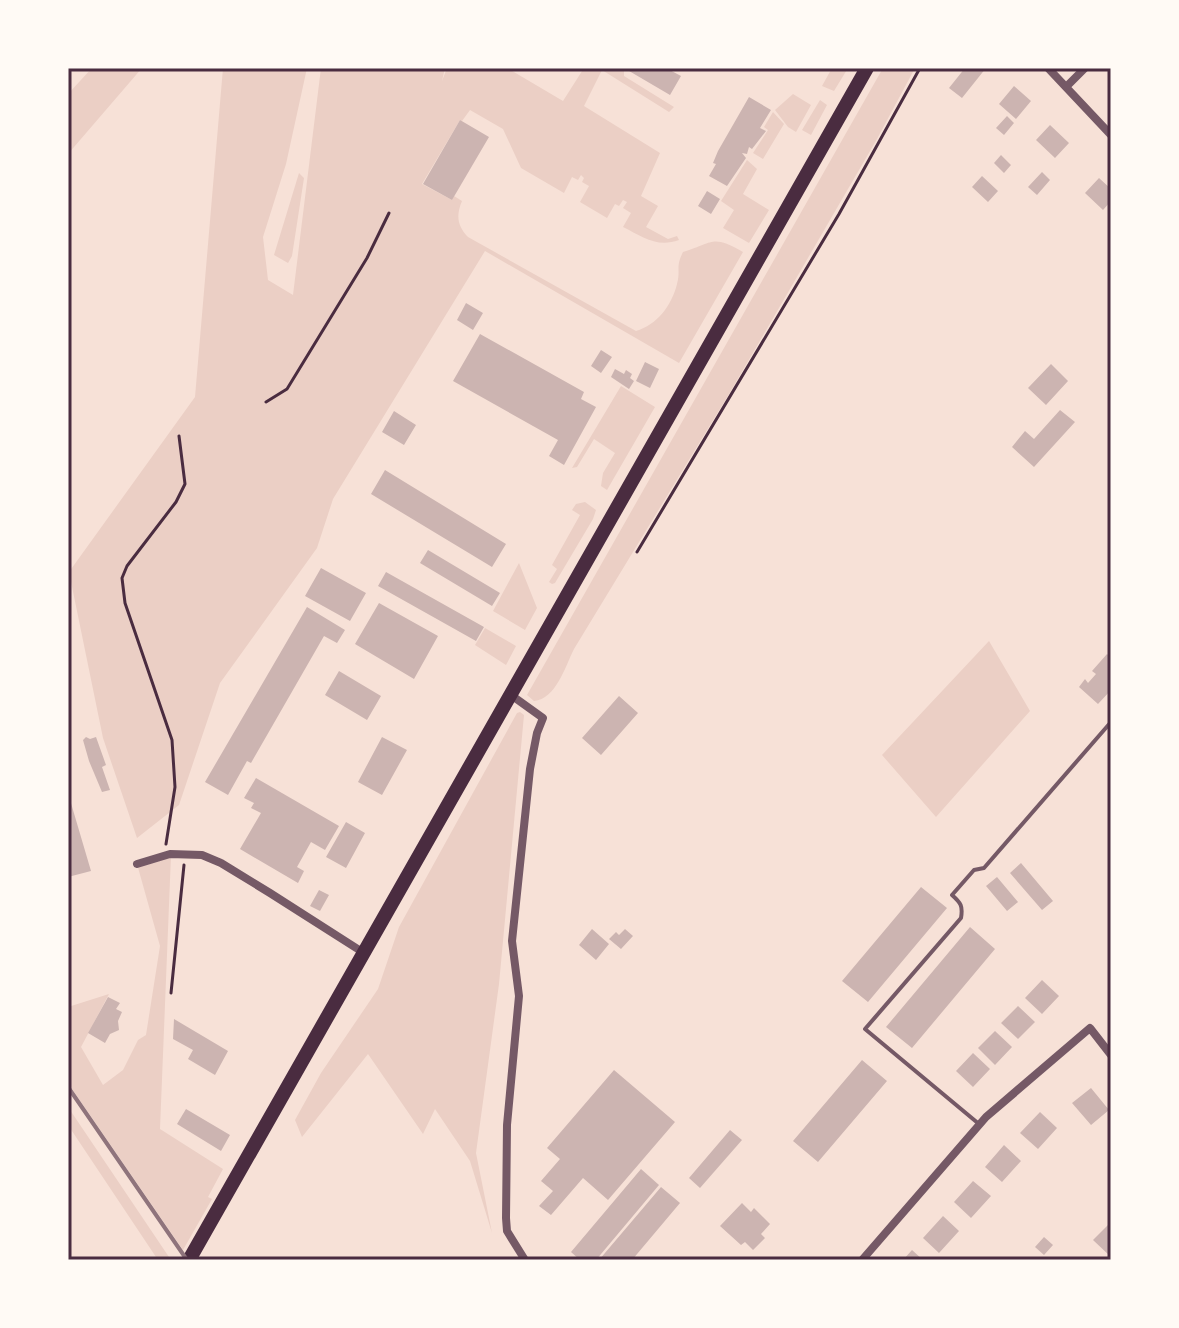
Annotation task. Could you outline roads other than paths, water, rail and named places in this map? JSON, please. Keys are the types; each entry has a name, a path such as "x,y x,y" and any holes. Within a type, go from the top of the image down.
{"main road":[{"path":"189,1260 867,68"}],"street":[{"path":"1048,68 1111,135"},
{"path":"1066,87 1085,68"},
{"path":"511,695 543,718 530,769 512,941 519,996 507,1125 506,1218 507,1231 525,1260"},
{"path":"137,864 185,853 202,855 221,863 364,953"},
{"path":"862,1260 979,1124 1090,1028 1111,1055"}],"lane":[{"path":"979,1124 865,1029 961,918 963,909 952,895 974,870 984,868 1111,722"}],"railway":[{"path":"68,1087 187,1260"}]}
